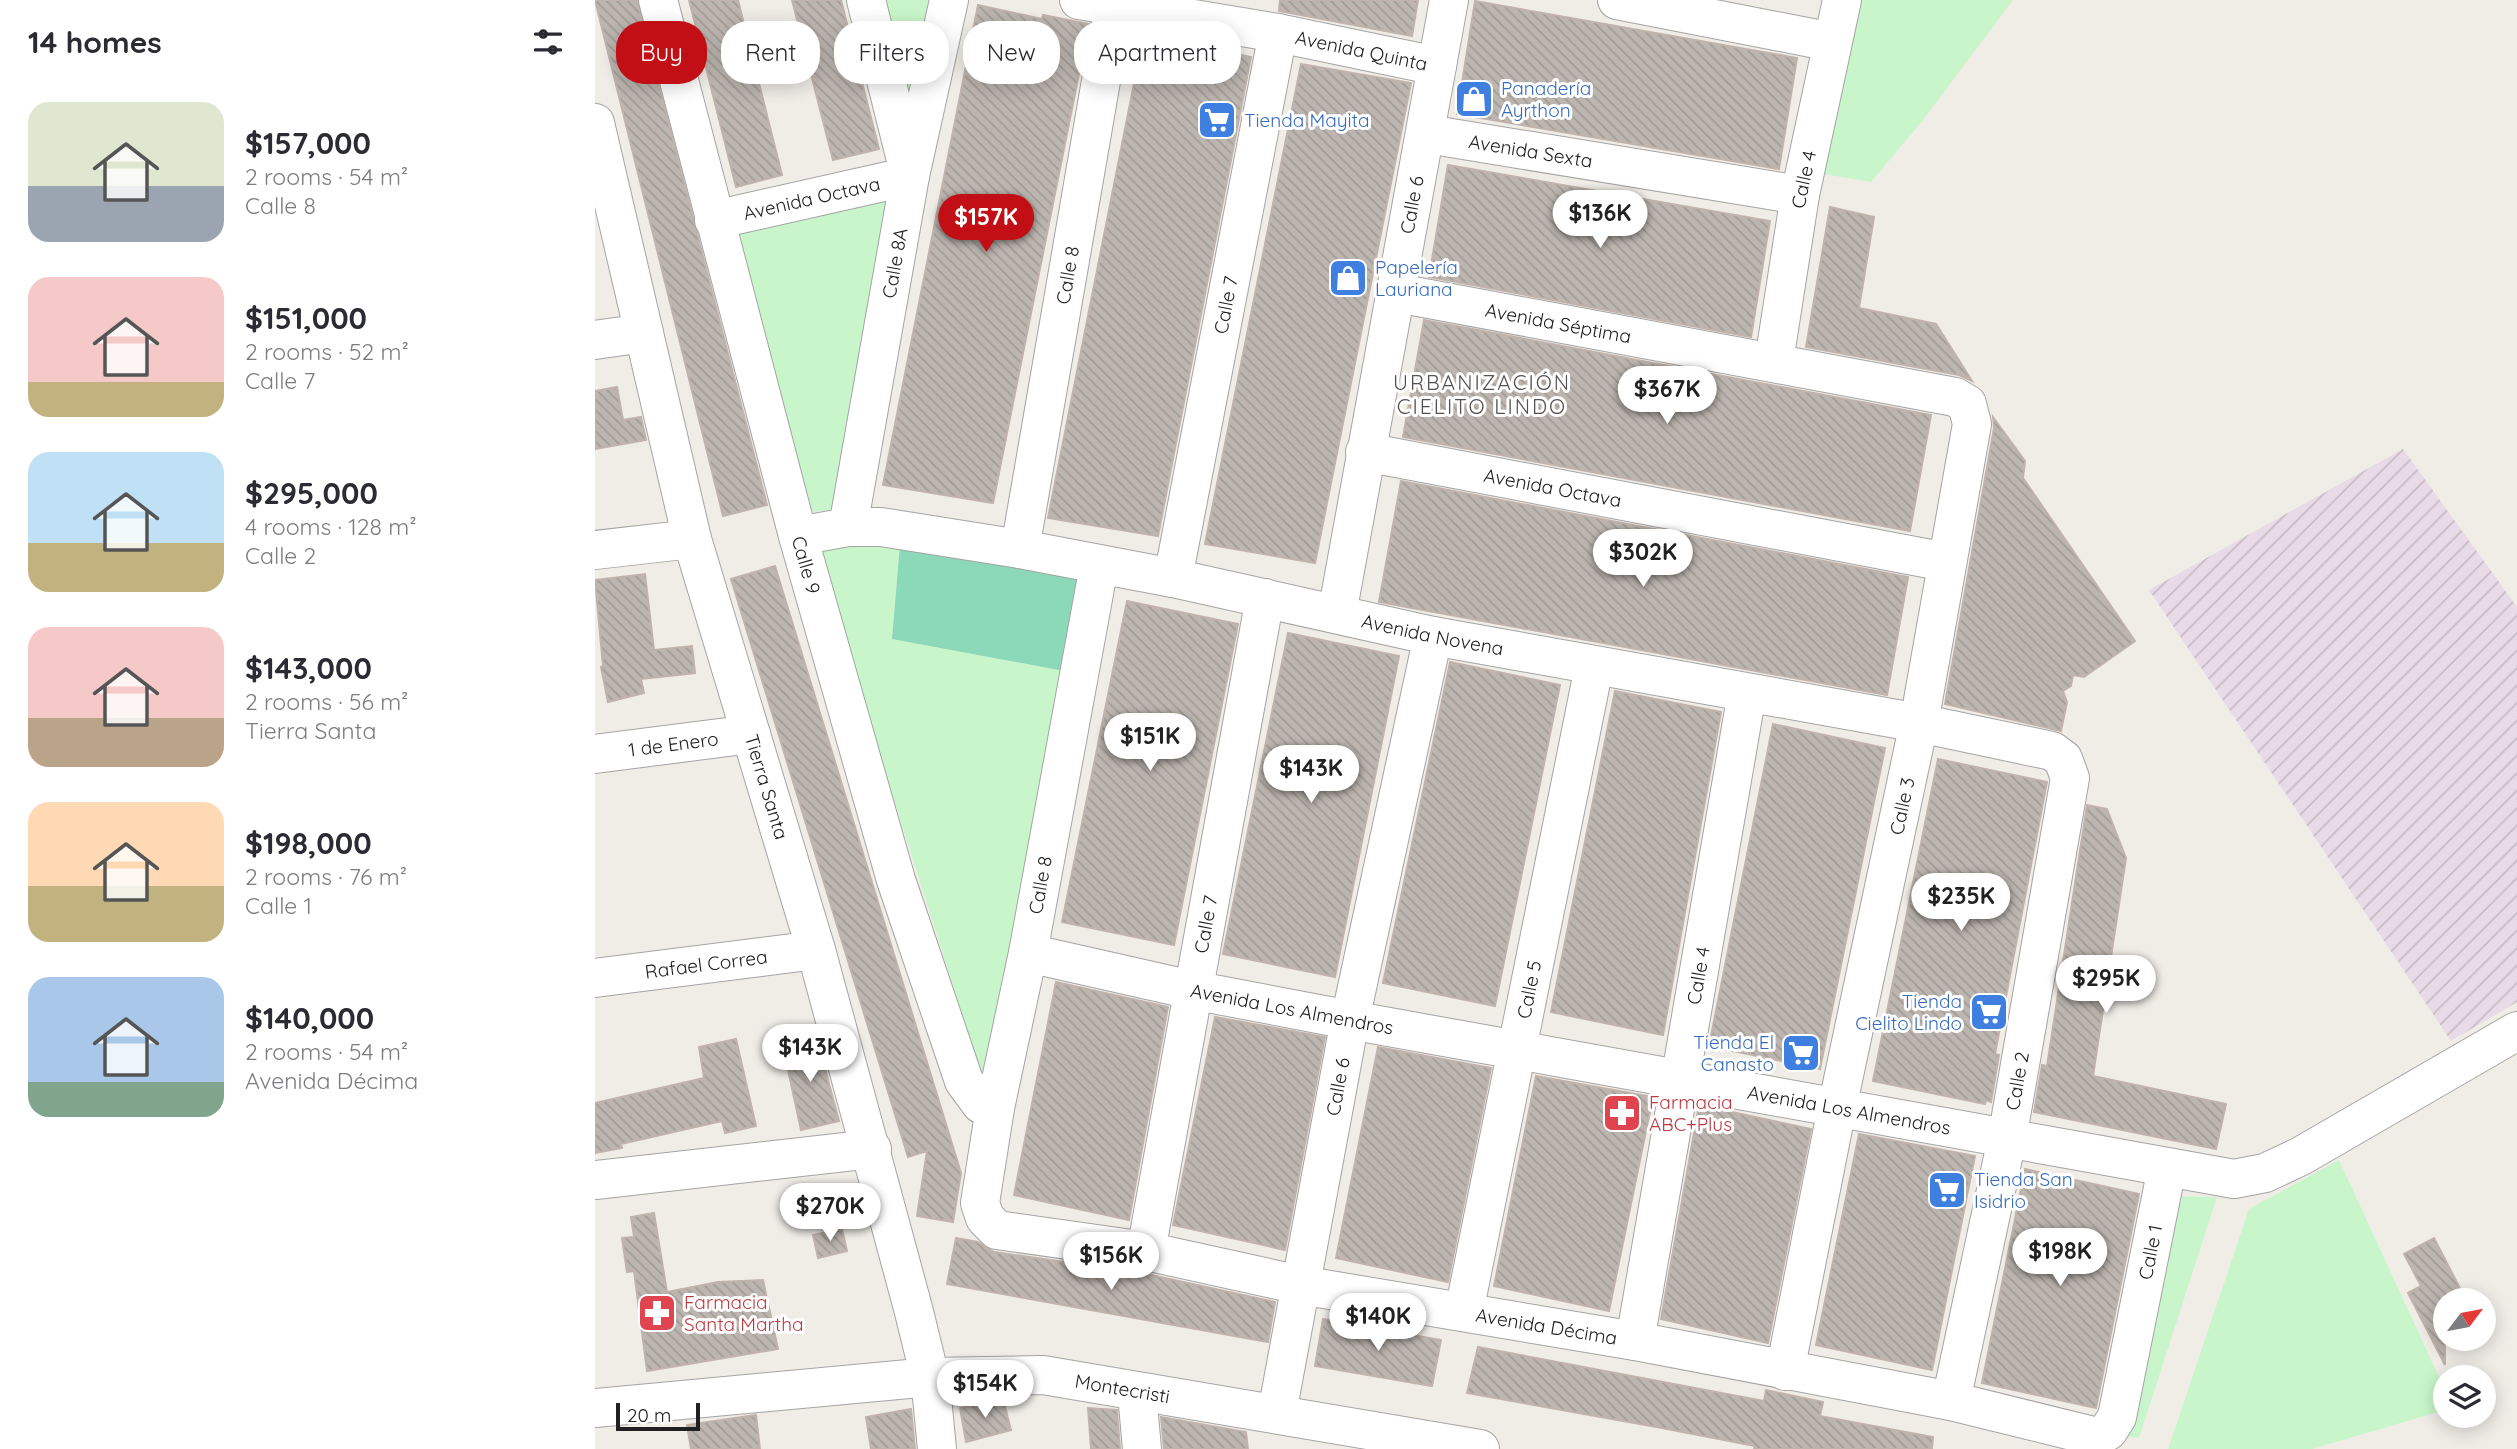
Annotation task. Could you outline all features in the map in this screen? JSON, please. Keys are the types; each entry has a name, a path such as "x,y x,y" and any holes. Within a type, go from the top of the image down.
{"street":[{"name":"Calle 9","path":"657,0 799,536 896,880 956,1062 971,1095 981,1104 995,1108"},
{"path":"866,0 910,176"},
{"name":"Calle 8A","path":"848,527 910,176 949,0"},
{"name":"Calle 6","path":"1337,614 1365,452 1398,293 1449,0"},
{"path":"1617,0 1832,42"},
{"name":"Calle 4","path":"1774,361 1800,195 1842,0"},
{"name":"Avenida Quinta","path":"1103,2 1278,33 1437,66"},
{"name":"Calle 8","path":"1020,549 1103,2"},
{"name":"Calle 7","path":"1173,578 1278,33"},
{"name":"Tierra Santa","path":"595,123 608,241 644,333 692,539 816,950 872,1149 930,1377 937,1449"},
{"name":"Avenida Sexta","path":"1427,134 1800,195"},
{"name":"Avenida Octava","path":"714,220 910,176"},
{"name":"Avenida Séptima","path":"1398,293 1774,361 1955,397 1967,404"},
{"path":"595,340 644,333"},
{"name":"Calle 3","path":"1785,1371 1837,1108 1919,723 1972,424 1967,404"},
{"name":"Avenida Octava","path":"1365,452 1946,562"},
{"name":"Avenida Novena","path":"799,536 848,527 881,527 1020,549 1173,578 1433,636 1594,667 1919,723 2052,751 2063,759"},
{"path":"595,550 692,539"},
{"name":"Calle 8","path":"980,1203 995,1108 1028,953 1099,566"},
{"name":"Calle 7","path":"1146,1251 1265,598"},
{"name":"Calle 6","path":"1277,1413 1350,1020 1433,636"},
{"name":"Calle 5","path":"1464,1312 1519,1050 1594,667"},
{"name":"Calle 4","path":"1635,1341 1747,693"},
{"name":"1 de Enero","path":"595,754 751,734"},
{"name":"Calle 2","path":"1951,1401 2007,1139 2070,778 2063,759"},
{"name":"Rafael Correa","path":"595,978 816,950"},
{"name":"Avenida Los Almendros","path":"1028,953 1192,990 1350,1020 2234,1179 2265,1173 2301,1156 2517,1031"},
{"path":"595,1181 872,1149"},
{"name":"Calle 1","path":"2117,1417 2167,1168"},
{"name":"Avenida Décima","path":"980,1203 985,1218 997,1230 1146,1251 1300,1285 1635,1341 1951,1401 2035,1436 2097,1437 2108,1431 2117,1417"},
{"name":"Montecristi","path":"595,1408 930,1377 1044,1376 1277,1413 1349,1437 1480,1449"},
{"path":"1137,1392 1142,1449"}],"shaded area":[{"path":"2403,449 2517,607 2517,1002 2451,1041 2149,590"}],"green space":[{"path":"881,0 934,0 929,21 886,21"},
{"path":"1858,0 2013,0 1923,120 1871,182 1817,173"},
{"path":"900,84 915,84 908,117"},
{"path":"892,199 845,509 809,512 732,229"},
{"path":"855,542 900,544 892,639 1064,671 987,1093 815,551"},
{"path":"900,544 1078,573 1064,671 892,639"},
{"path":"2339,1160 2433,1365 2433,1414 2312,1449 2168,1449 2249,1209"},
{"path":"2168,1196 2217,1197 2139,1438 2118,1434"}],"building":[{"path":"595,0 637,0 642,21 616,21 616,84 659,84 767,505 723,516"},
{"path":"689,0 738,0 743,21 721,21 721,84 759,84 782,175 736,187 707,72 707,21 694,21"},
{"path":"792,0 841,0 846,21 834,21 834,84 862,84 879,149 833,160 814,84 820,84 820,21 797,21"},
{"path":"1280,0 1418,0 1412,36 1279,11"},
{"path":"1475,1 1797,58 1779,169 1457,114"},
{"path":"978,5 1042,19 1043,15 1074,21 1074,84 1077,84 993,503 883,485 963,81 963,84 1060,84 1060,21 975,21"},
{"path":"1241,55 1251,57 1158,536 1048,518 1134,84 1241,84"},
{"path":"1301,64 1411,83 1315,563 1205,544"},
{"path":"1448,165 1770,221 1751,337 1429,277"},
{"path":"1830,207 1874,217 1859,308 1936,324 1972,381 1959,375 1806,347"},
{"path":"1424,320 1931,415 1910,531 1403,437"},
{"path":"617,387 623,420 641,417 646,440 595,449 595,391"},
{"path":"1993,417 2025,461 2023,478 2135,641 2084,677 2073,675 2071,686 2063,691 2067,702 2061,731 1945,704 1994,428"},
{"path":"1401,481 1908,577 1887,695 1379,602"},
{"path":"775,566 961,1173 953,1222 917,1216 927,1151 908,1157 731,579"},
{"path":"645,574 654,650 692,646 695,673 641,679 644,693 608,702 601,667 595,580"},
{"path":"1127,601 1238,624 1174,945 1062,922"},
{"path":"1288,633 1399,656 1335,977 1223,954"},
{"path":"1450,662 1560,685 1495,1006 1383,983"},
{"path":"1615,691 1721,712 1663,1035 1551,1012"},
{"path":"1773,724 1885,748 1820,1069 1709,1046"},
{"path":"1938,759 2047,782 1995,1054 1999,1055 1991,1102 1986,1100 1985,1104 1873,1081"},
{"path":"2087,805 2107,809 2126,858 2093,1076 2226,1104 2216,1149 2034,1112 2042,1065 2047,1066"},
{"path":"1056,982 1168,1007 1129,1220 1014,1195"},
{"path":"1215,1017 1325,1037 1285,1250 1173,1225"},
{"path":"816,1035 839,1121 801,1130 783,1047"},
{"path":"736,1039 756,1126 725,1133 722,1121 621,1144 622,1148 595,1153 595,1103 704,1078 699,1047"},
{"path":"1378,1047 1491,1068 1448,1282 1336,1258"},
{"path":"1536,1076 1653,1097 1609,1311 1494,1286"},
{"path":"1699,1105 1811,1129 1768,1343 1661,1319"},
{"path":"1859,1134 1975,1156 1932,1370 1816,1345"},
{"path":"2025,1169 2139,1194 2096,1408 1982,1383"},
{"path":"654,1213 667,1292 718,1282 763,1280 778,1349 647,1371 634,1271 627,1272 622,1238 634,1237 631,1217"},
{"path":"842,1229 847,1251 818,1258 813,1235"},
{"path":"956,1238 978,1242 994,1252 1142,1273 1275,1302 1268,1342 947,1284"},
{"path":"2434,1238 2460,1288 2433,1288 2433,1342 2408,1293 2421,1286 2404,1254"},
{"path":"1323,1319 1441,1340 1432,1386 1315,1366"},
{"path":"1478,1347 1764,1401 1766,1390 1823,1402 1820,1416 1933,1437 1932,1449 1754,1449 1755,1446 1467,1393"},
{"path":"2438,1351 2445,1351 2445,1365"},
{"path":"1003,1399 1011,1430 966,1442 960,1408"},
{"path":"1088,1408 1117,1410 1120,1449 1091,1449"},
{"path":"911,1409 915,1449 871,1449 866,1417"},
{"path":"756,1415 760,1449 691,1449 687,1425"},
{"path":"1161,1417 1246,1432 1248,1449 1164,1449"}],"place":[{"name":"Panadería Ayrthon","path":"1474,99"},
{"name":"Tienda Mayita","path":"1217,120"},
{"name":"Papelería Lauriana","path":"1348,278"},
{"name":"Tienda Cielito Lindo","path":"1989,1012"},
{"name":"Tienda El Canasto","path":"1801,1053"},
{"name":"Farmacia ABC+Plus","path":"1622,1113"},
{"name":"Tienda San Isidrio","path":"1947,1190"},
{"name":"Farmacia Santa Martha","path":"657,1313"}],"district":[{"name":"URBANIZACIÓN CIELITO LINDO","path":"1482,395"}]}
